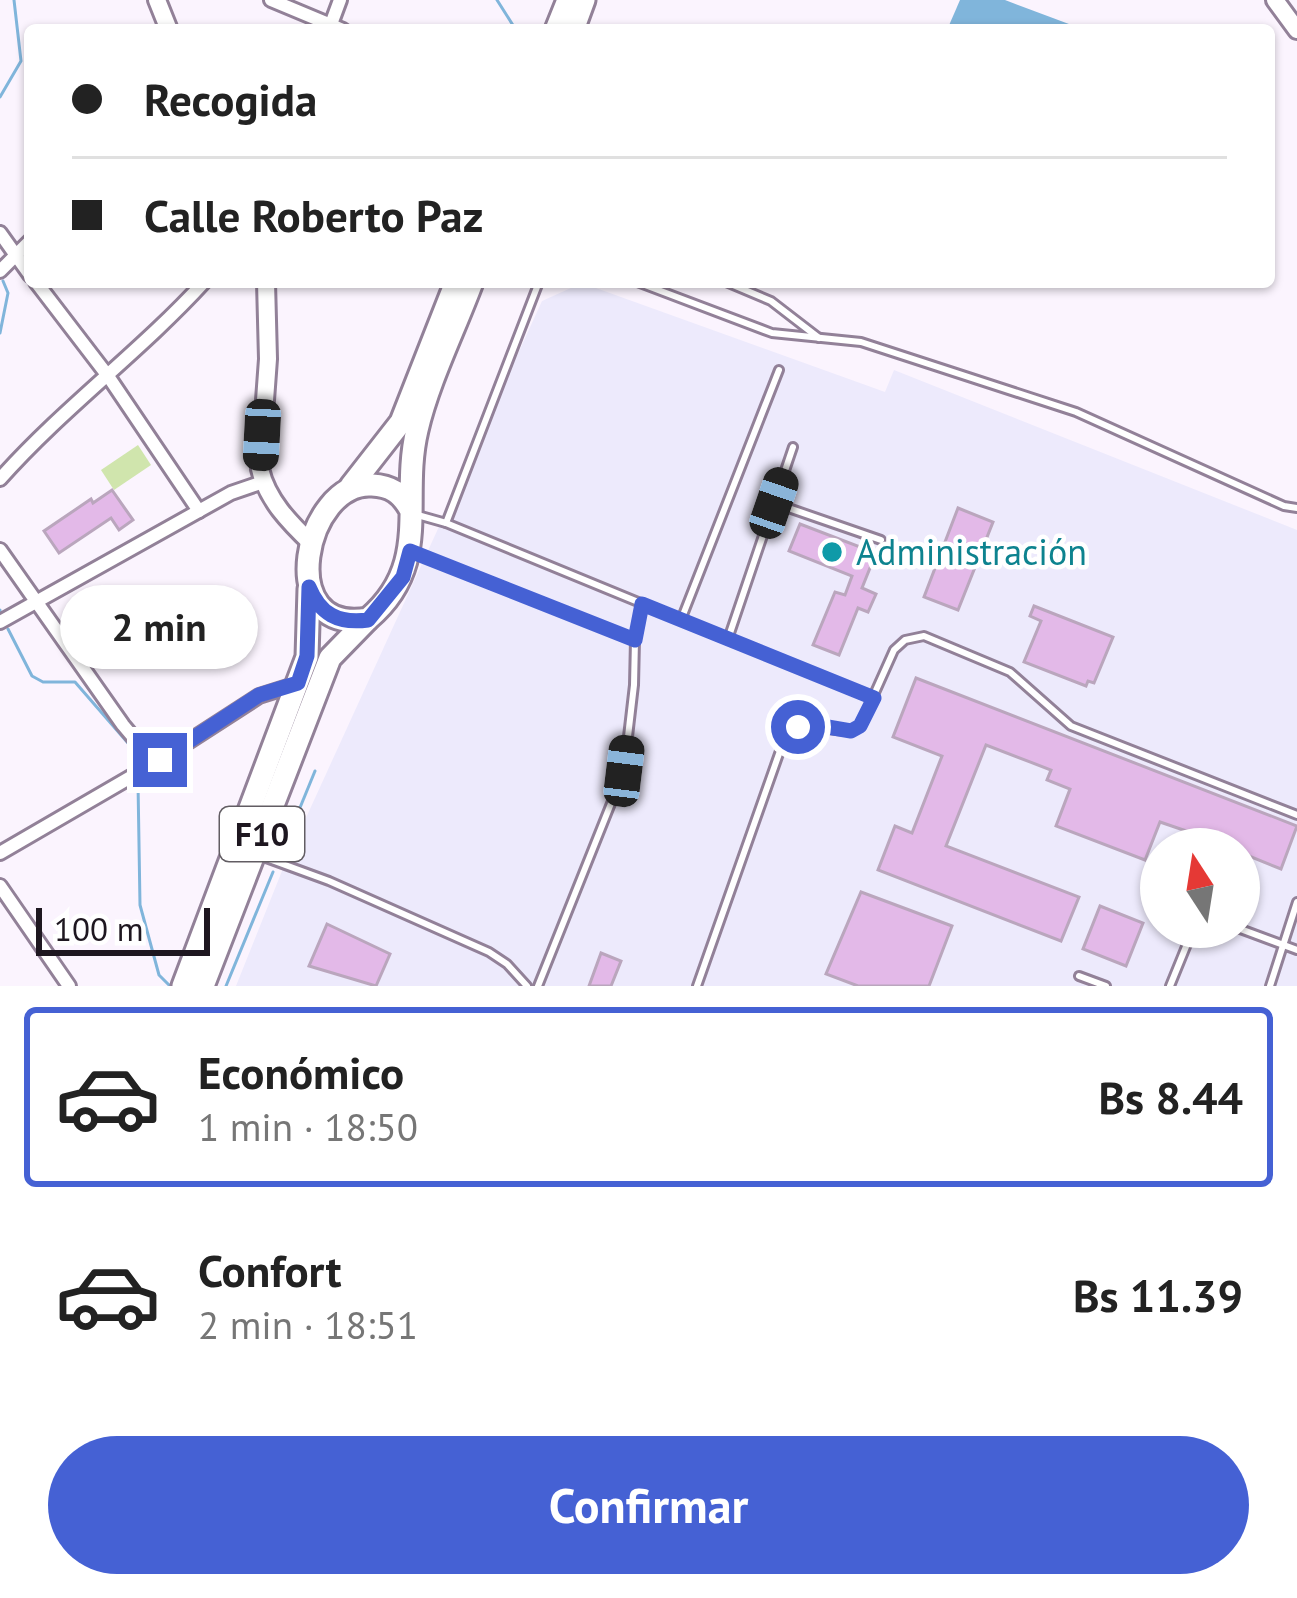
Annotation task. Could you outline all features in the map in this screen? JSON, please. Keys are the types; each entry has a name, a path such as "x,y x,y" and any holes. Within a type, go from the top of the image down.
{"highway":[{"name":"F10","path":"183,986 307,656 312,544 326,512 400,422 454,288"},
{"name":"F10","path":"203,986 330,658 403,577 410,551 417,429 470,288"},
{"path":"351,486 380,485 393,490 403,496 410,511"},
{"path":"309,587 326,613 350,621 368,620"}],"street":[{"path":"271,0 325,24"},
{"path":"1275,0 1297,30"},
{"path":"0,233 24,267"},
{"path":"0,271 24,247"},
{"path":"41,288 109,376 199,511"},
{"path":"0,479 29,446 198,288"},
{"path":"267,288 260,469 285,518 312,544"},
{"path":"0,622 199,511 263,482"},
{"path":"0,550 131,735 160,760"},
{"path":"0,853 160,760 259,695 298,683"},
{"path":"0,886 69,986"}],"lane":[{"path":"446,523 537,288"},
{"path":"653,288 772,334 861,342 1076,412 1297,508"},
{"path":"740,288 771,301 823,341"},
{"path":"681,620 779,370"},
{"path":"728,639 793,447"},
{"path":"774,503 881,540"},
{"path":"410,511 874,698"},
{"path":"410,551 635,640"},
{"path":"538,986 624,771 642,604"},
{"path":"697,986 786,734 816,725 851,731 860,726 894,650 904,640 924,636 1010,672 1072,726 1297,815"},
{"path":"254,854 329,881 489,952 508,964 527,986"},
{"path":"1270,986 1297,902"},
{"path":"1260,936 1297,950"},
{"path":"1170,986 1183,948"},
{"path":"1079,976 1106,986"}],"shaded area":[{"path":"571,288 596,288 885,392 894,370 1297,530 1297,986 236,986 284,866 542,301"}],"green space":[{"path":"138,445 151,465 114,490 101,470"}],"water":[{"path":"960,0 1005,0 1069,24 950,24"}],"building":[{"path":"112,490 133,520 119,530 111,518 59,553 44,531"},
{"path":"958,508 993,522 958,610 924,597"},
{"path":"800,524 876,553 862,588 876,594 868,612 858,608 839,655 813,645 835,592 845,595 852,576 789,551"},
{"path":"1034,606 1113,637 1094,683 1088,681 1086,686 1024,662 1041,621 1030,616"},
{"path":"916,678 1297,826 1281,869 1260,860 1260,828 1178,828 1160,822 1158,828 1140,828 1140,858 1056,826 1070,789 1047,780 1051,770 986,745 946,846 1079,897 1061,941 878,870 895,826 912,833 942,756 893,737"},
{"path":"861,892 952,926 929,986 858,986 826,974"},
{"path":"1100,906 1140,922 1126,966 1083,949"},
{"path":"327,924 390,954 376,986 309,966"},
{"path":"601,953 621,961 611,986 589,986"}],"waterway":[{"path":"0,97 21,61 14,0"},
{"path":"497,0 512,24"},
{"path":"0,333 8,293 3,281"},
{"path":"8,629 32,676 43,682 75,682 134,750 136,764"},
{"path":"281,854 315,771"},
{"path":"138,783 140,905 159,975 170,986"},
{"path":"226,986 273,872"}],"place":[{"name":"Administración","path":"832,552"}],"route":[{"path":"160,760 259,695 298,683 307,656 309,587 326,613 350,621 368,620 403,577 410,551 635,640 642,604 874,698 860,726 851,731 798,727"}]}
